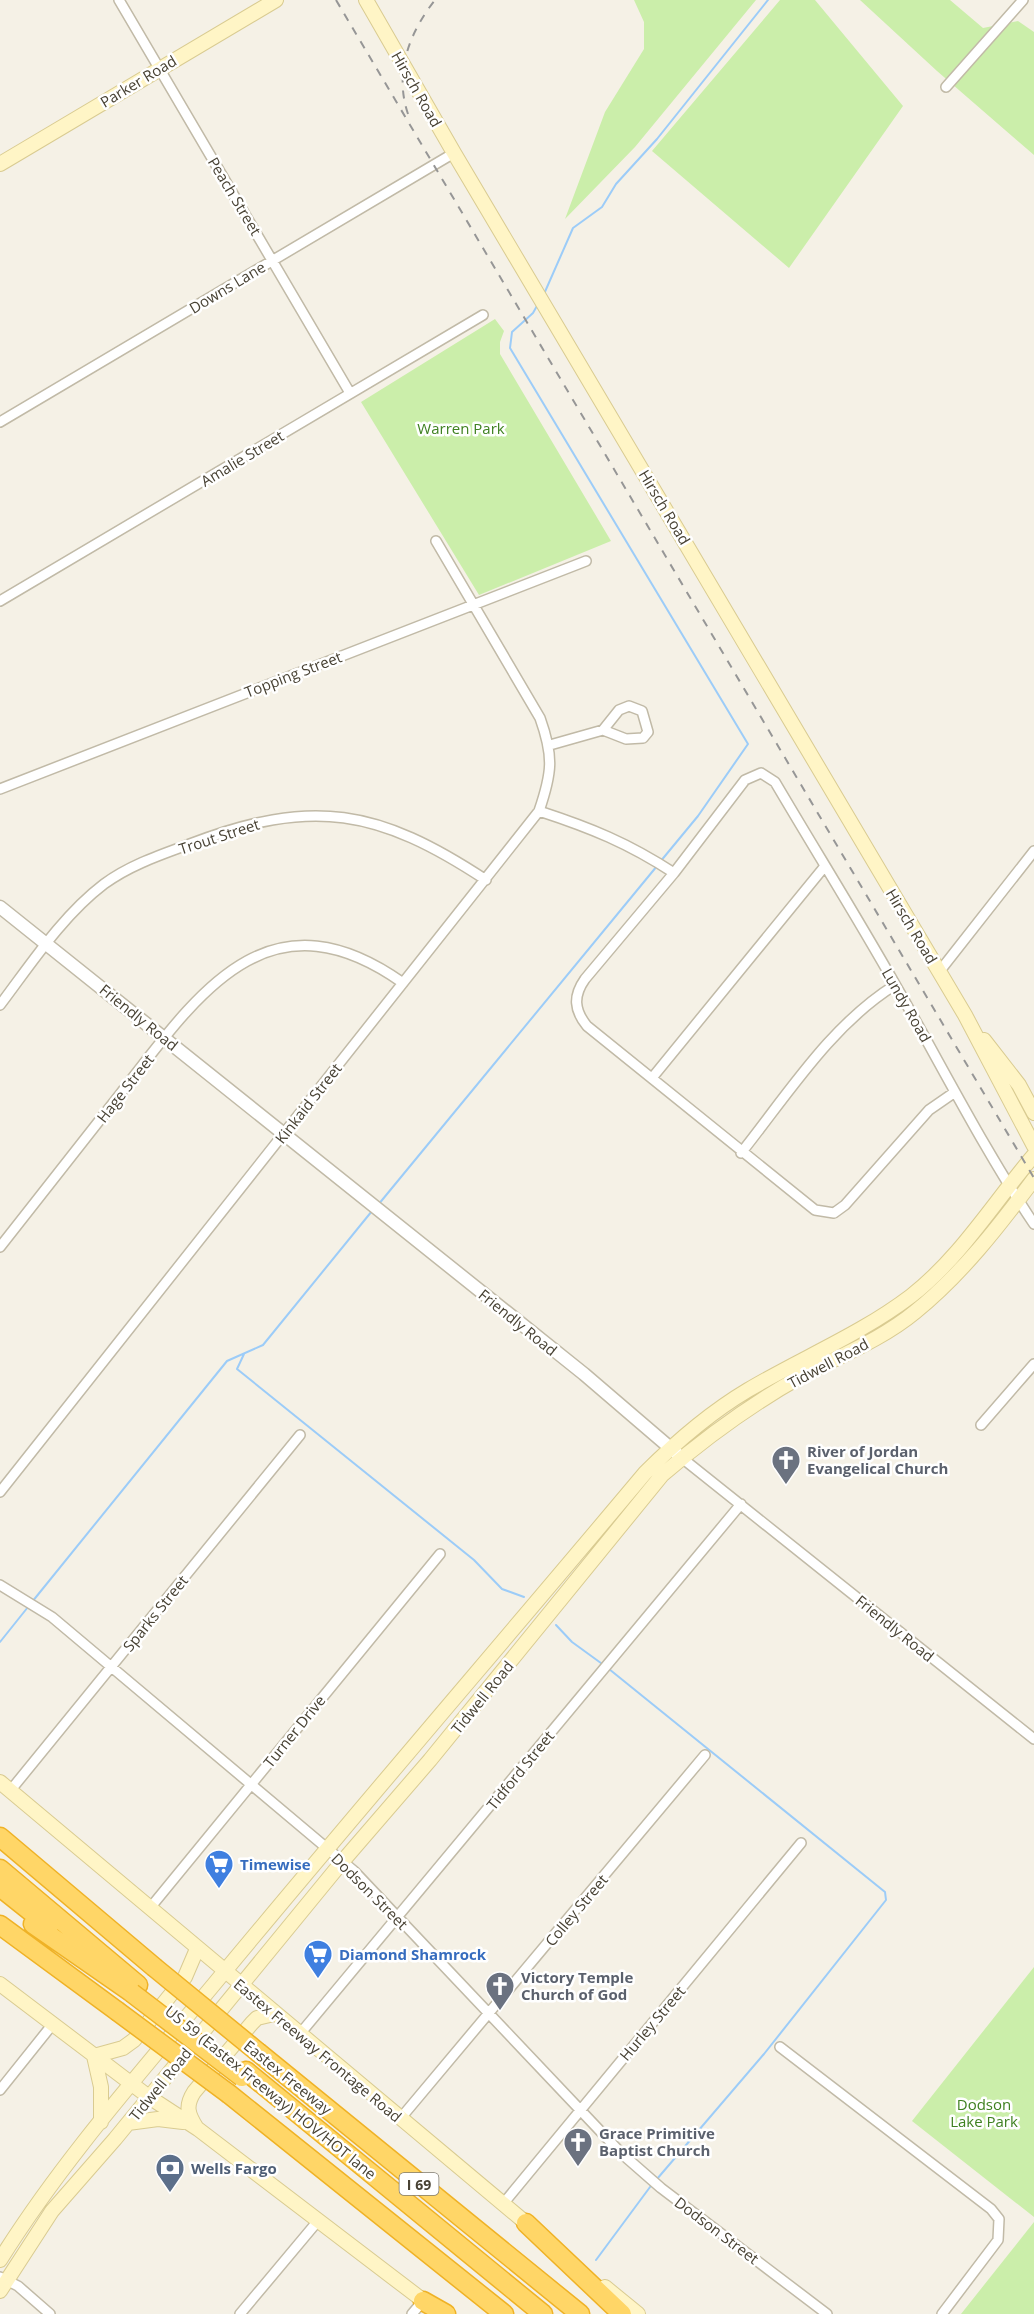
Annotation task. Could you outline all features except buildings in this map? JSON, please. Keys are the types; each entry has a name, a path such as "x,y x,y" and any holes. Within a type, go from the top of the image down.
{"highway":[{"name":"Eastex Freeway","path":"0,1837 259,2054 580,2314"},
{"name":"I 69","path":"0,1869 135,1989"},
{"path":"0,1881 135,1989"},
{"path":"0,1887 135,1989"},
{"name":"Eastex Freeway","path":"0,1900 135,1989 385,2185"},
{"path":"0,1925 229,2094 504,2314"},
{"name":"US 59 (Eastex Freeway) HOV/HOT lane","path":"385,2185 543,2314"},
{"path":"526,2223 622,2314"},
{"path":"417,2307 446,2314"}],"main road":[{"name":"Parker Road","path":"0,164 276,0"},
{"name":"Hirsch Road","path":"366,0 454,153 965,1015 1034,1146"},
{"name":"Hirsch Road","path":"965,1015 1019,1085 1034,1113"},
{"name":"Tidwell Road","path":"0,2260 27,2217 101,2122 413,1745 581,1560 682,1458 798,1371 911,1296 964,1242 1034,1155"},
{"name":"Tidwell Road","path":"2,2283 52,2211 128,2123 342,1862 430,1760 581,1560 670,1448 747,1390 798,1371 885,1332 919,1308 964,1266 1034,1179"},
{"path":"911,1296 919,1308"},
{"path":"413,1745 430,1760"},
{"name":"Eastex Freeway Frontage Road","path":"5,1786 299,2035 638,2314"},
{"path":"94,2056 123,2048 134,2040 189,1971 197,1949"},
{"path":"0,1984 317,2222 417,2307 440,2314"},
{"path":"192,2126 187,2105 194,2092 257,2018 274,2014"},
{"path":"94,2056 101,2087 101,2122"},
{"path":"128,2123 158,2119 192,2126"}],"street":[{"name":"Peach Street","path":"119,0 350,393"},
{"path":"946,87 1023,0"},
{"name":"Downs Lane","path":"0,422 454,153"},
{"name":"Amalie Street","path":"0,601 483,315"},
{"path":"436,541 532,702 550,745 603,730 632,740 643,738 648,732 644,714 633,706 619,710 603,730"},
{"name":"Topping Street","path":"0,789 586,561"},
{"name":"Kinkaid Street","path":"0,1492 539,812 550,774 550,745"},
{"name":"Lundy Road","path":"670,870 745,780 761,773 775,782 895,985 1010,1187 1034,1224"},
{"path":"539,812 600,831 649,856 670,870 586,978 577,993 577,1008 580,1017 741,1153 815,1210 834,1213 845,1205 929,1110 955,1092"},
{"name":"Trout Street","path":"0,1005 47,944 103,885 137,864 230,829 282,817 350,818 392,828 431,846 486,880"},
{"path":"939,972 1034,851"},
{"path":"652,1078 825,866"},
{"name":"Friendly Road","path":"0,907 285,1133 584,1374 682,1458 1034,1739"},
{"name":"Hage Street","path":"0,1247 164,1037 219,979 240,964 268,951 308,946 345,951 380,967 404,983"},
{"path":"741,1153 850,1019 871,1000 895,985"},
{"path":"981,1425 1034,1364"},
{"name":"Sparks Street","path":"5,1786 111,1668 300,1435"},
{"name":"Tidford Street","path":"299,2035 741,1503"},
{"name":"Turner Drive","path":"150,1908 440,1554"},
{"name":"Dodson Street","path":"0,1585 46,1612 342,1862 490,2014 579,2111 648,2177 827,2314"},
{"name":"Colley Street","path":"400,2119 705,1755"},
{"name":"Hurley Street","path":"503,2204 801,1843"},
{"path":"0,2090 52,2025"},
{"path":"780,2047 991,2209 999,2219 998,2240 942,2314"},
{"path":"240,2314 317,2222"},
{"path":"2,2283 18,2286 50,2314"}],"green space":[{"path":"634,0 756,0 635,147 565,219 605,112 644,49 644,22"},
{"path":"780,0 815,0 903,106 789,268 652,151"},
{"path":"860,0 950,0 983,28 1018,21 1034,32 1034,155 937,71"},
{"name":"Warren Park","path":"495,319 504,331 500,342 500,354 611,541 479,595 361,402"},
{"name":"Dodson Lake Park","path":"1034,1967 1034,2217 912,2121"},
{"path":"1034,2222 1034,2314 961,2314"}],"waterway":[{"path":"544,294 573,228 602,207 616,184 657,139 768,0"},
{"path":"538,304 533,313 512,332 510,348 748,744 698,816 660,862"},
{"path":"378,1205 657,866"},
{"path":"32,1602 227,1361 263,1345 372,1211"},
{"path":"244,1354 237,1369 474,1560 502,1589 524,1597"},
{"path":"0,1642 28,1607"},
{"path":"556,1625 572,1642 605,1666"},
{"path":"609,1669 885,1892 886,1900 764,2054 657,2179"},
{"path":"596,2260 653,2183"}],"railway":[{"path":"336,0 1034,1178"},
{"path":"408,114 403,84 406,54 418,26 435,0"}],"place":[{"name":"River of Jordan Evangelical Church","path":"786,1486"},
{"name":"Timewise","path":"219,1890"},
{"name":"Diamond Shamrock","path":"318,1980"},
{"name":"Victory Temple Church of God","path":"500,2012"},
{"name":"Grace Primitive Baptist Church","path":"578,2168"},
{"name":"Wells Fargo","path":"170,2194"}]}
